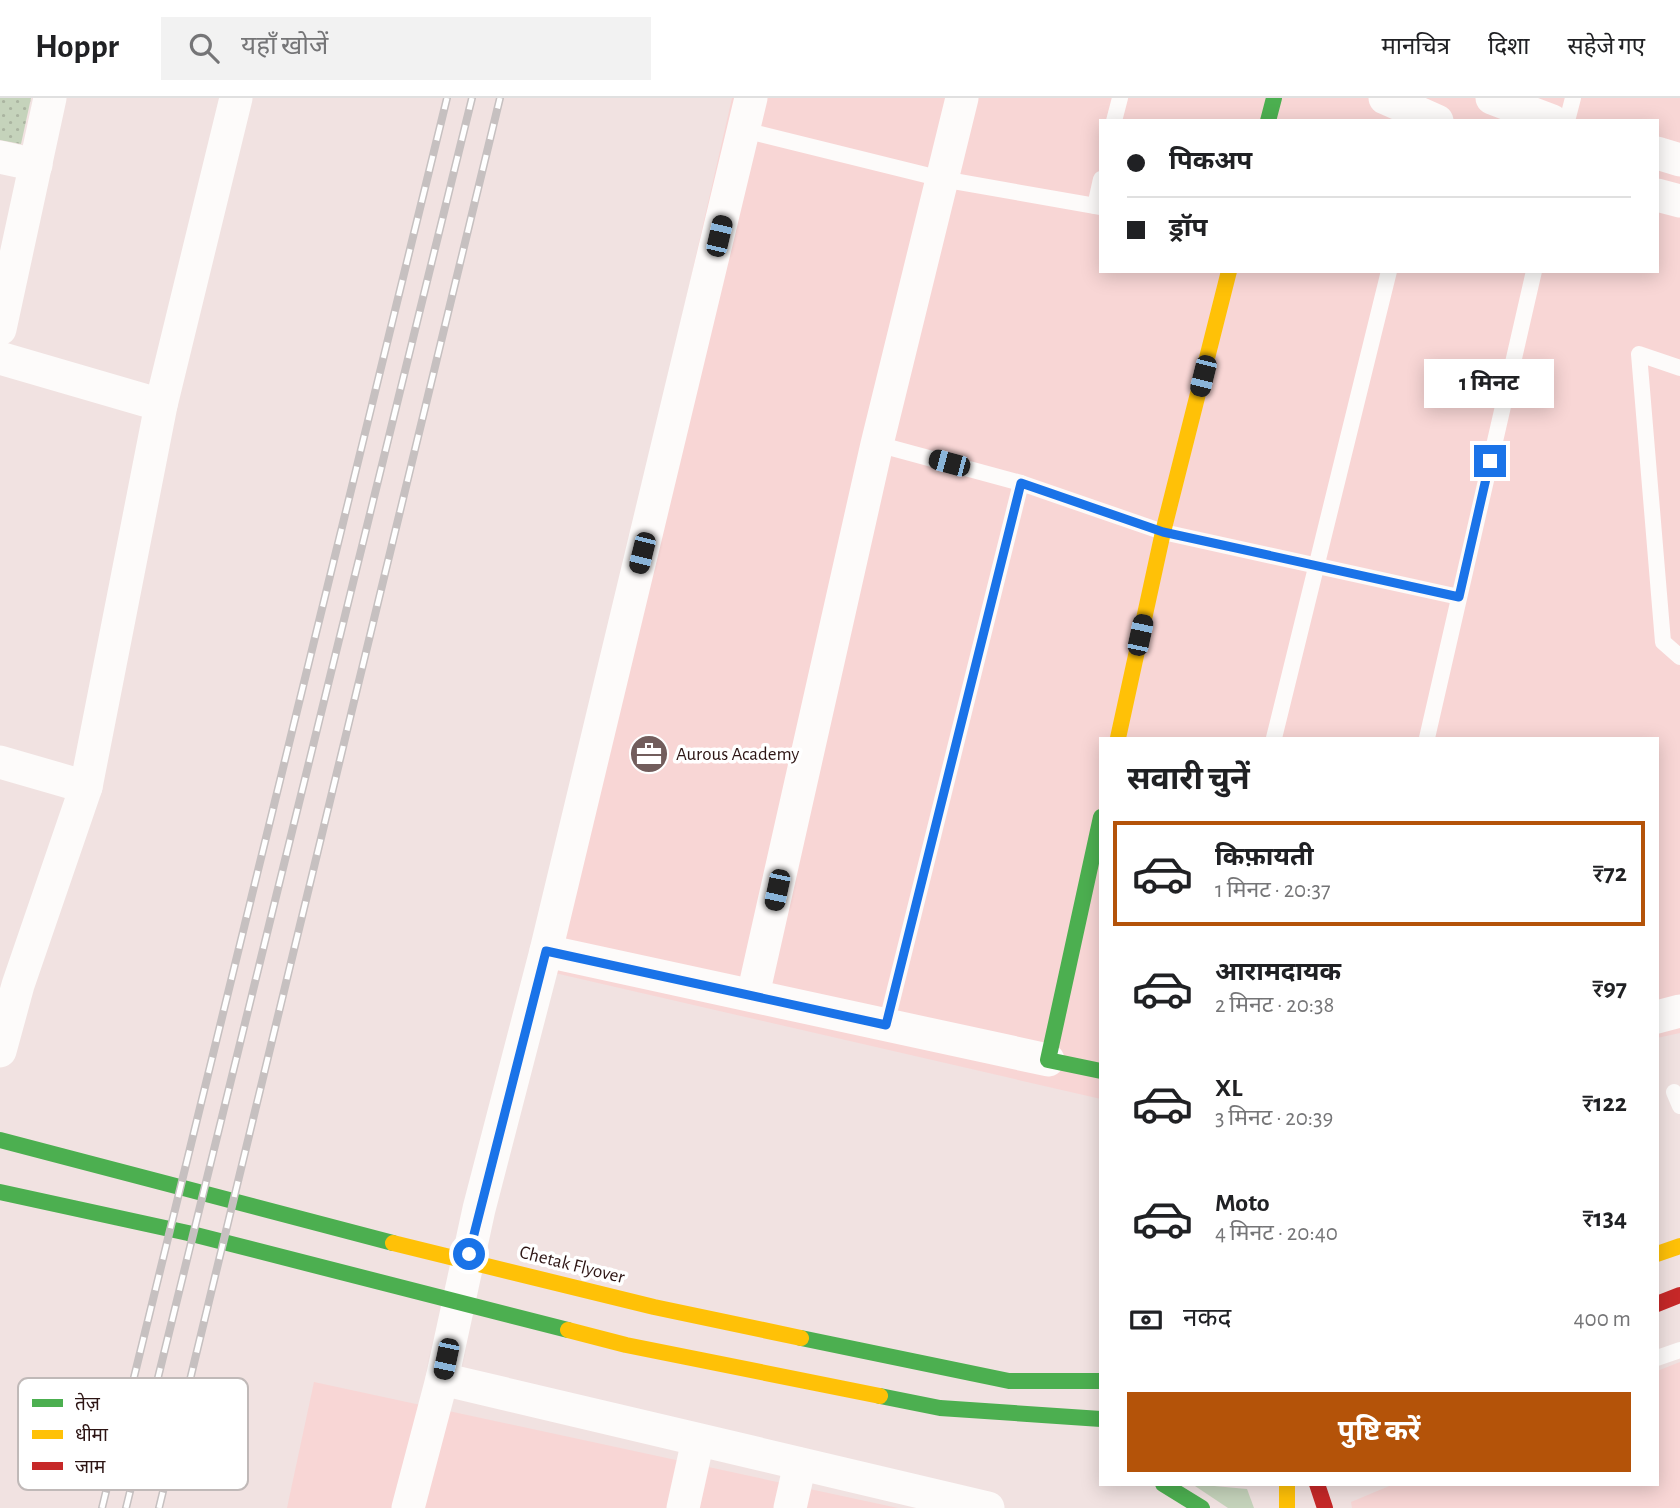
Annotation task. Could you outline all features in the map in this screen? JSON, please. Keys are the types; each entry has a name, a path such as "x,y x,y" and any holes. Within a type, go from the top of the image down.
{"main road":[{"path":"1269,119 1274,98"},
{"path":"1118,737 1163,532 1228,273"},
{"path":"1099,826 1048,1060 1099,1072"},
{"name":"Chetak Flyover","path":"0,1140 301,1220 654,1307 1009,1381 1099,1381"},
{"path":"0,1192 188,1234 626,1345 940,1408 1099,1419"},
{"path":"1659,1253 1680,1246"},
{"path":"1659,1303 1680,1295"},
{"path":"1039,1416 1076,1435"},
{"path":"1166,1486 1202,1508"},
{"path":"1287,1486 1287,1508"},
{"path":"1318,1486 1325,1508"}],"street":[{"path":"0,329 50,98"},
{"path":"0,1051 9,982 86,787 161,405 236,98"},
{"path":"408,1508 442,1379 479,1209 546,951 751,98"},
{"path":"754,995 877,444 962,98"},
{"path":"1385,98 1429,119"},
{"path":"1492,98 1547,119"},
{"path":"1659,154 1680,160"},
{"path":"0,157 36,164"},
{"path":"1659,196 1680,201"},
{"path":"0,358 161,405"},
{"path":"0,762 86,787"},
{"path":"546,951 1048,1060"},
{"path":"1659,1016 1680,1011"},
{"path":"442,1379 800,1464 895,1498 988,1508"},
{"path":"682,1508 698,1440"},
{"path":"790,1508 800,1464"}],"lane":[{"path":"1114,119 1119,98"},
{"path":"1568,119 1573,98"},
{"path":"744,130 942,179 1098,207"},
{"path":"1274,737 1388,273"},
{"path":"1427,737 1534,273"},
{"path":"1680,368 1639,354 1663,642 1680,657"},
{"path":"877,444 1021,483 1163,532 1459,597"},
{"path":"886,1025 1021,483"},
{"path":"1659,1357 1680,1350"}],"shaded area":[{"path":"732,98 1680,98 1680,1033 1659,1038 1659,737 1099,737 1099,1099 533,968"},
{"path":"1680,1362 1680,1508 1352,1508 1351,1502 1389,1486 1659,1486 1659,1370"},
{"path":"314,1382 898,1508 287,1508"}],"green space":[{"path":"0,98 31,98 21,144 0,140"},
{"path":"1195,1486 1247,1489 1254,1508 1228,1508"}],"railway":[{"path":"134,1378 447,98"},
{"path":"158,1378 472,98"},
{"path":"190,1378 500,98"},
{"path":"102,1508 106,1490"},
{"path":"126,1508 130,1490"},
{"path":"159,1508 163,1490"}],"traffic: fast":[{"path":"1269,119 1274,98"},
{"path":"1099,826 1048,1060 1099,1071"},
{"path":"0,1140 393,1243"},
{"path":"0,1192 188,1233 568,1330"},
{"path":"801,1338 1009,1381 1099,1381"},
{"path":"880,1396 940,1408 1099,1419"},
{"path":"1166,1486 1202,1508"}],"traffic: slow":[{"path":"1118,737 1163,532 1228,273"},
{"path":"393,1243 654,1307 801,1338"},
{"path":"1659,1253 1680,1246"},
{"path":"568,1330 626,1345 880,1396"},
{"path":"1287,1486 1287,1508"}],"traffic: jam":[{"path":"1659,1303 1680,1295"},
{"path":"1318,1486 1325,1508"}],"place":[{"name":"Aurous Academy","path":"649,754"}],"route":[{"path":"469,1254 546,951 886,1025 1021,483 1163,532 1459,597 1490,461"}]}
